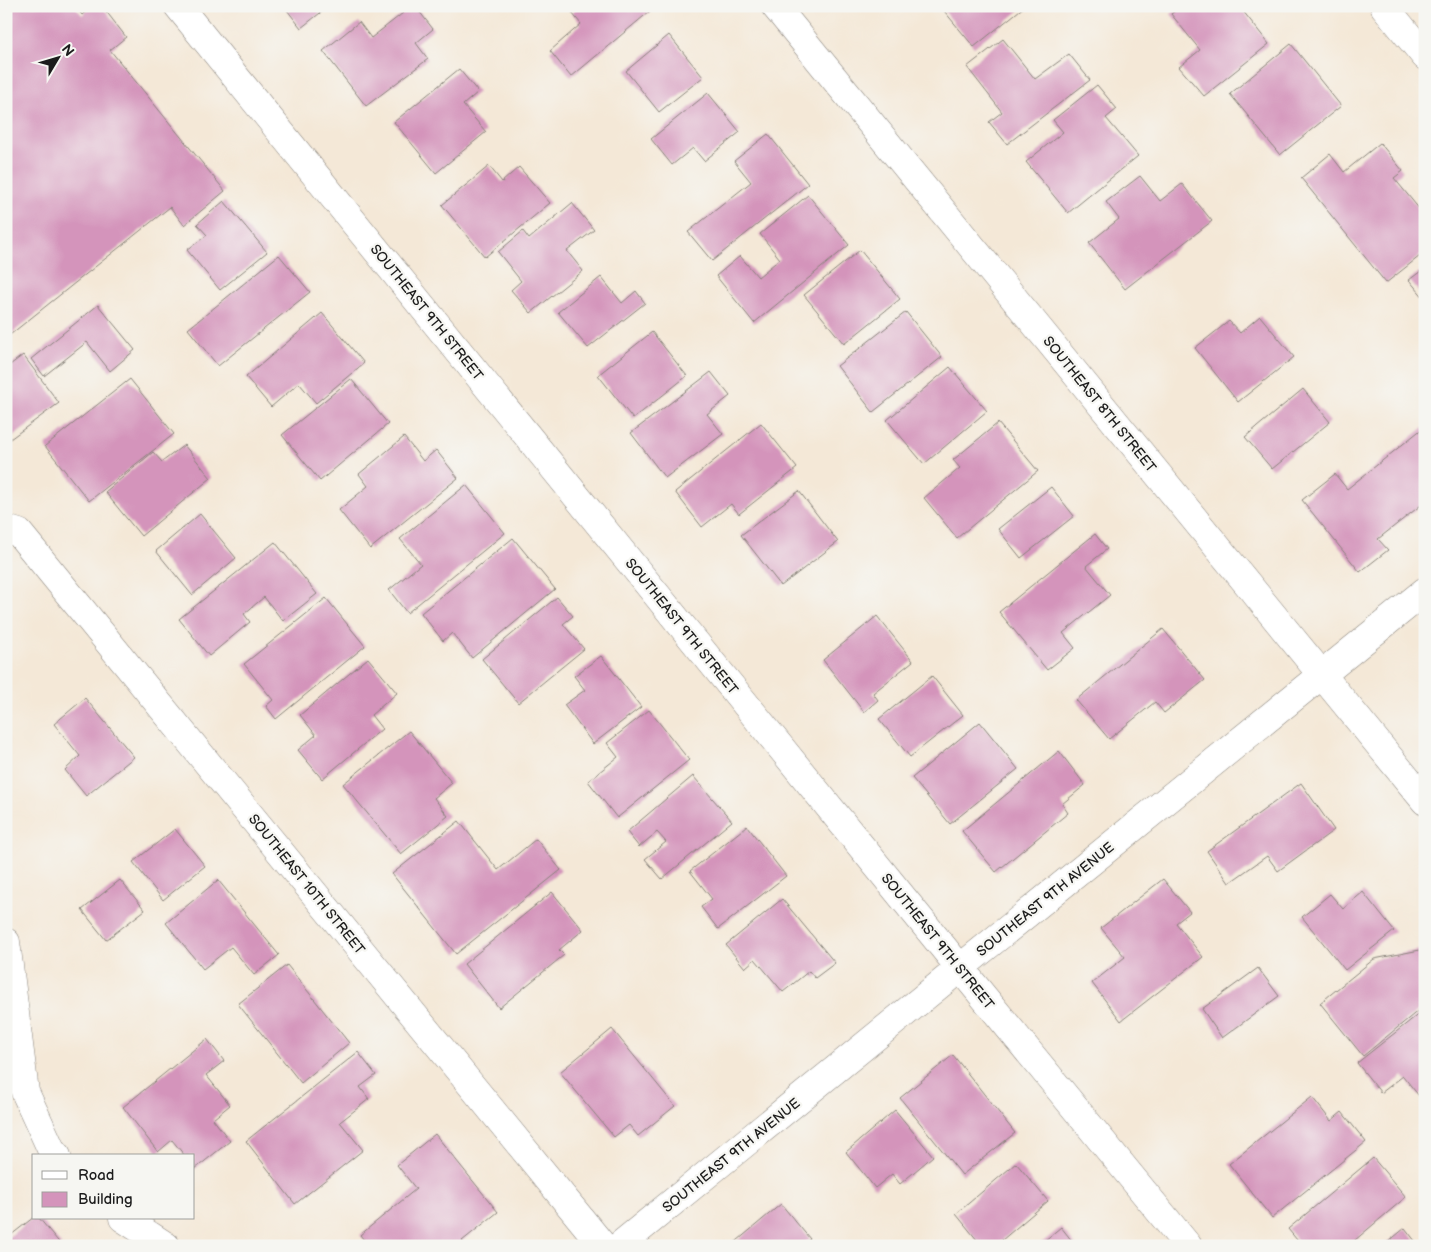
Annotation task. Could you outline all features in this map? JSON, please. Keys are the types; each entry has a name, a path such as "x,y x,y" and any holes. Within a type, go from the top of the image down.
{"street":[{"name":"SOUTHEAST 9TH STREET","path":"178,6 1188,1246"},
{"name":"SOUTHEAST 8TH STREET","path":"775,6 1425,801"},
{"path":"1384,6 1425,56"},
{"name":"SOUTHEAST 10TH STREET","path":"6,528 19,533 603,1246"},
{"name":"SOUTHEAST 9TH AVENUE","path":"619,1246 1425,591"},
{"path":"6,942 25,1092 51,1149 55,1154"},
{"path":"126,1220 166,1246"}],"building":[{"path":"6,6 75,6 82,15 92,6 102,6 126,37 110,50 225,191 184,225 170,207 6,338"},
{"path":"284,6 329,6 301,28"},
{"path":"412,6 415,6 433,29 416,43 428,59 366,106 323,51 359,22 371,38"},
{"path":"580,6 656,6 571,77 550,51 581,24 572,13"},
{"path":"940,6 1025,6 974,47"},
{"path":"1181,6 1239,6 1269,44 1204,96 1179,67 1200,50 1171,14"},
{"path":"669,35 703,77 659,112 626,71"},
{"path":"1003,39 1035,79 1069,54 1090,80 1007,144 989,122 1002,112 967,67"},
{"path":"1291,44 1341,106 1280,155 1230,94"},
{"path":"459,69 478,92 463,105 486,132 436,173 394,122"},
{"path":"1097,85 1117,109 1106,118 1138,156 1068,213 1026,162 1063,132 1053,120"},
{"path":"708,93 740,132 704,161 693,148 672,165 651,139"},
{"path":"768,134 808,184 712,261 688,232 751,182 734,161"},
{"path":"1380,143 1403,171 1394,178 1425,216 1425,252 1386,283 1301,178 1330,154 1344,172"},
{"path":"489,166 502,182 519,167 550,203 485,257 442,205"},
{"path":"1140,176 1160,201 1182,184 1212,221 1125,289 1089,243 1119,219 1106,202"},
{"path":"808,195 849,245 754,323 716,276 740,256 758,277 780,259 760,234"},
{"path":"224,201 267,252 220,290 187,250 207,235 197,224"},
{"path":"572,203 594,230 567,251 583,271 531,313 511,290 521,281 498,252 523,231 529,239"},
{"path":"860,250 900,299 844,344 804,295"},
{"path":"279,255 310,292 218,366 188,329"},
{"path":"1425,268 1425,299 1409,280"},
{"path":"601,277 622,303 636,291 645,303 588,348 558,312"},
{"path":"98,305 135,350 110,371 87,342 44,376 31,359"},
{"path":"906,312 942,357 873,412 837,366"},
{"path":"322,313 364,363 316,403 299,383 271,407 246,377"},
{"path":"1260,316 1294,357 1238,402 1195,348 1229,321 1240,333"},
{"path":"652,332 687,376 633,419 598,375"},
{"path":"23,355 59,403 6,442 6,368"},
{"path":"950,367 987,411 924,464 887,420"},
{"path":"711,372 730,396 707,414 723,434 665,478 631,433"},
{"path":"130,379 174,434 89,501 45,446"},
{"path":"351,379 388,424 320,481 282,435"},
{"path":"1303,389 1330,422 1272,469 1245,437"},
{"path":"761,423 797,468 739,514 731,504 702,527 675,492"},
{"path":"998,423 1038,471 957,538 924,498 960,468 953,460"},
{"path":"1423,428 1425,430 1425,502 1378,539 1388,550 1360,572 1302,500 1335,474 1347,489"},
{"path":"404,437 423,461 436,450 458,478 370,549 339,510 368,486 359,474"},
{"path":"184,445 211,478 141,536 105,492 153,452 162,462"},
{"path":"466,485 505,533 407,613 389,590 421,564 400,539"},
{"path":"1051,487 1074,516 1021,558 998,529"},
{"path":"799,491 838,542 781,586 741,535"},
{"path":"200,514 236,558 192,595 156,551"},
{"path":"1095,534 1107,549 1086,566 1110,595 1063,633 1075,648 1047,670 999,612"},
{"path":"513,538 555,589 472,658 452,633 443,641 421,613"},
{"path":"275,542 317,594 283,621 264,597 244,614 250,622 209,656 179,619"},
{"path":"557,597 573,616 563,624 584,649 518,703 482,659"},
{"path":"326,598 365,646 276,719 266,706 273,700 244,664"},
{"path":"877,616 913,661 873,693 878,700 864,712 823,660"},
{"path":"1163,629 1205,680 1164,713 1155,702 1109,739 1076,700"},
{"path":"601,656 641,707 593,744 564,705 585,690 574,676"},
{"path":"368,658 397,693 371,715 382,729 322,779 298,750 316,735 300,715"},
{"path":"932,676 963,715 910,757 879,719"},
{"path":"85,698 134,757 86,796 65,770 80,756 54,724"},
{"path":"649,710 689,760 617,818 588,781 618,757 607,743"},
{"path":"980,722 1018,769 950,824 912,778"},
{"path":"409,731 452,783 434,798 448,816 401,854 343,784"},
{"path":"1059,751 1085,785 1062,804 1068,813 996,872 962,831"},
{"path":"693,776 732,821 662,879 645,859 666,842 657,832 639,847 627,832"},
{"path":"1301,783 1334,830 1278,871 1267,856 1229,883 1207,851"},
{"path":"459,821 498,870 536,839 561,870 456,954 392,874"},
{"path":"747,826 786,876 718,929 701,907 712,899 690,871"},
{"path":"175,829 205,866 163,900 133,862"},
{"path":"1163,879 1190,912 1176,923 1203,957 1121,1021 1092,983 1125,957 1101,928"},
{"path":"120,880 145,910 106,940 82,910"},
{"path":"218,880 279,955 254,975 231,947 203,969 166,923"},
{"path":"552,892 583,930 559,950 564,955 499,1008 464,964"},
{"path":"1363,892 1394,931 1345,970 1302,917 1330,894 1343,909"},
{"path":"782,899 835,963 815,978 809,971 783,992 755,959 745,968 726,945"},
{"path":"1425,949 1425,1005 1363,1056 1320,1003 1374,959"},
{"path":"287,965 349,1043 301,1083 238,1004"},
{"path":"1258,968 1279,996 1222,1038 1202,1009"},
{"path":"1425,1009 1425,1092 1419,1096 1403,1076 1381,1093 1357,1063"},
{"path":"612,1029 675,1106 638,1136 629,1125 614,1137 560,1072"},
{"path":"207,1039 224,1061 206,1075 230,1105 213,1119 230,1141 195,1169 195,1154 183,1154 172,1140 158,1152 123,1107"},
{"path":"358,1052 376,1075 360,1087 369,1099 340,1122 363,1150 295,1204 246,1141"},
{"path":"953,1055 1015,1133 962,1175 900,1098"},
{"path":"1312,1097 1331,1121 1342,1112 1366,1142 1272,1218 1229,1164"},
{"path":"895,1110 933,1156 900,1184 892,1174 875,1188 846,1152"},
{"path":"435,1134 498,1212 462,1241 466,1246 369,1246 360,1235 416,1189 397,1165"},
{"path":"1373,1158 1406,1197 1348,1246 1302,1246 1288,1229"},
{"path":"1016,1163 1048,1201 995,1246 982,1246 956,1214"},
{"path":"781,1204 810,1239 802,1246 731,1246"},
{"path":"32,1219 41,1220 62,1246 6,1246 6,1239"},
{"path":"1061,1227 1076,1246 1038,1246"},
{"path":"1405,1228 1419,1246 1383,1246"}]}
